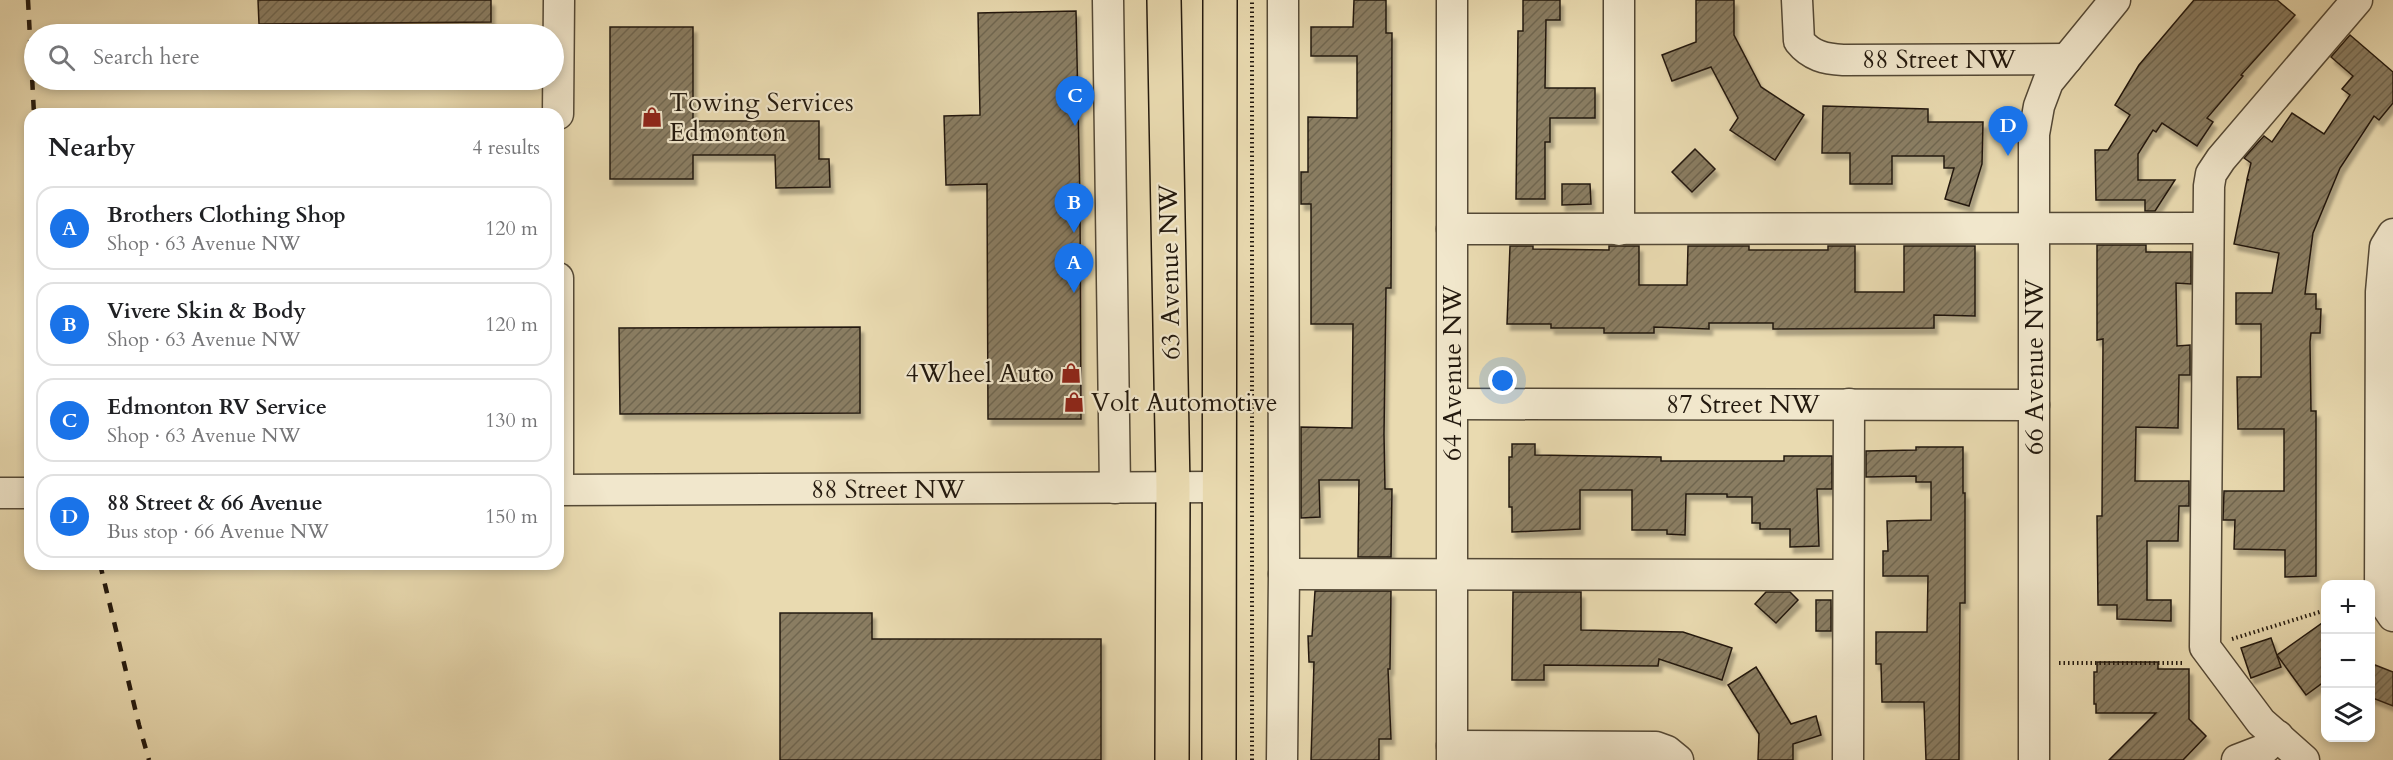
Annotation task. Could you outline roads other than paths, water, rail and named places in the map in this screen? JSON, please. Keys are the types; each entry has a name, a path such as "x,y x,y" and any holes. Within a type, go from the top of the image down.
{"main road":[{"name":"63 Avenue NW","path":"1164,0 1173,488 1172,760"},
{"name":"63 Avenue NW","path":"1219,760 1220,0"}],"street":[{"path":"559,0 559,24"},
{"path":"1108,0 1115,488"},
{"path":"1282,760 1283,0"},
{"name":"64 Avenue NW","path":"1452,0 1452,753 1656,747 1667,751 1678,760"},
{"path":"1619,0 1619,230"},
{"name":"88 Street NW","path":"1797,0 1800,41 1812,54 1843,60 2067,59"},
{"name":"66 Avenue NW","path":"2034,760 2036,121 2048,82 2115,0"},
{"path":"2304,760 2261,722 2205,647 2208,186 2211,174 2216,167 2357,0"},
{"path":"558,90 558,108"},
{"path":"1452,229 2208,228"},
{"path":"2393,234 2385,247 2380,292 2379,345 2380,597 2393,616"},
{"name":"87 Street NW","path":"1453,404 2034,405"},
{"path":"1848,760 1849,404"},
{"name":"88 Street NW","path":"564,490 1218,487"},
{"path":"0,493 24,493"},
{"path":"1284,574 1848,575"},
{"path":"2237,760 2263,750 2278,736"}],"railway":[{"path":"28,0 29,24"},
{"path":"33,90 34,108"},
{"path":"101,570 149,760"}],"place":[{"name":"Towing Services Edmonton","path":"652,117"},
{"name":"Edmonton RV Service","path":"1075,126"},
{"name":"88 Street & 66 Avenue","path":"2008,156"},
{"name":"Vivere Skin & Body","path":"1074,233"},
{"name":"Brothers Clothing Shop","path":"1074,293"},
{"name":"4Wheel Auto","path":"1071,373"},
{"name":"Volt Automotive","path":"1074,402"}]}
